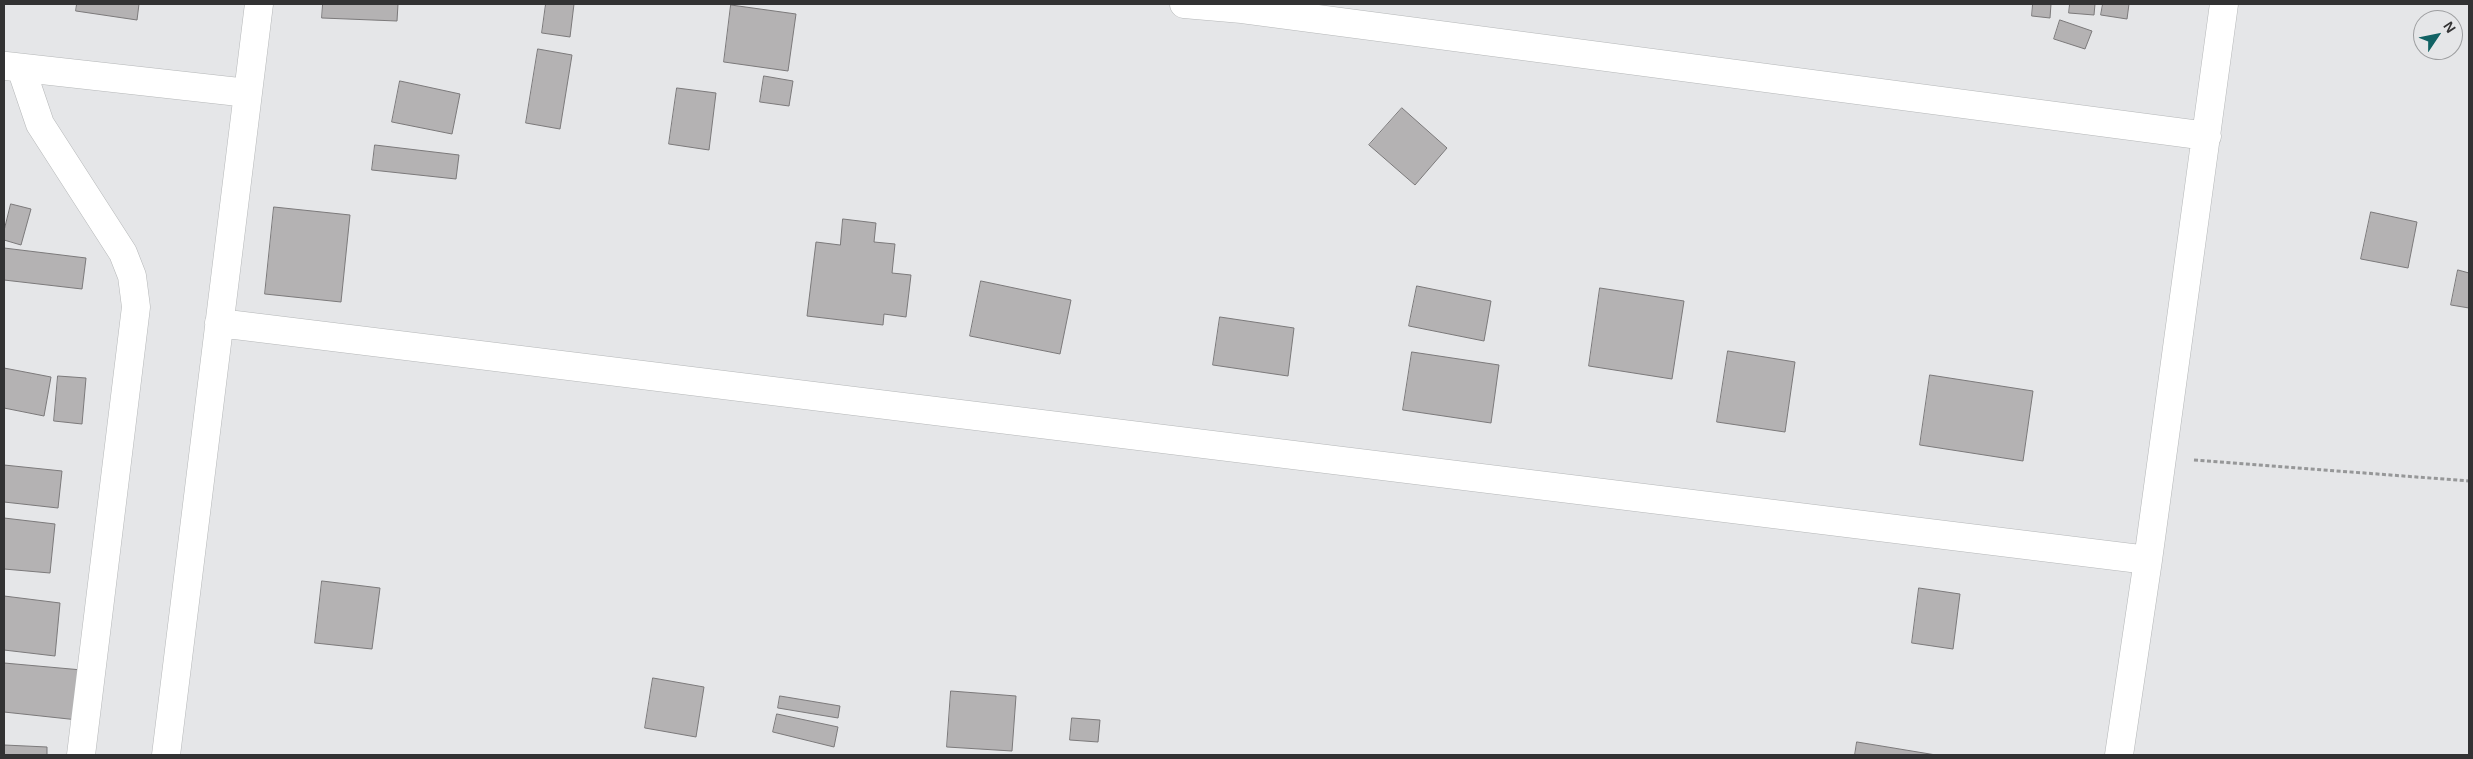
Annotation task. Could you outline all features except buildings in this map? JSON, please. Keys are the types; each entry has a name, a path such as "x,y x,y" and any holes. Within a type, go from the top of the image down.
{"street":[{"path":"166,755 259,4"},
{"path":"1184,4 1252,11 2207,136"},
{"path":"2119,755 2148,560 2224,4"},
{"path":"12,67 248,93"},
{"path":"12,67 40,124 123,252 132,276 136,308 81,755"},
{"path":"220,323 2148,560"}],"path":[{"path":"2161,458 2469,481"}]}
